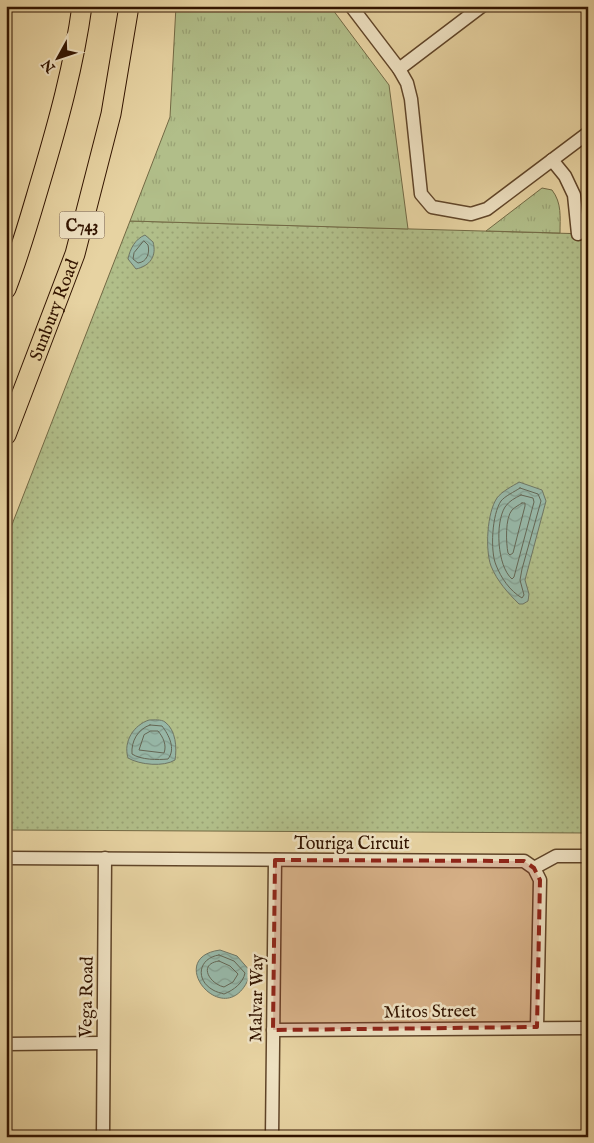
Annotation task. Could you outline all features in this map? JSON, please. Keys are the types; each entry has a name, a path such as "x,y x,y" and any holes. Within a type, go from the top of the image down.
{"main road":[{"path":"6,289 18,258 60,119 82,6"},
{"name":"Sunbury Road","path":"6,435 75,254 111,114 129,6"}],"street":[{"path":"351,6 399,69 407,83 411,99 421,194 432,207 471,214 487,209 588,133"},
{"path":"399,69 482,6"},
{"path":"552,160 574,194 578,234"},
{"path":"537,1027 540,880 534,868 556,856 588,856"},
{"name":"Touriga Circuit","path":"6,858 524,861 534,868"},
{"name":"Vega Road","path":"103,1137 105,858"},
{"name":"Malvar Way","path":"272,1137 275,860"},
{"name":"Mitos Street","path":"273,1030 588,1028"},
{"path":"6,1044 103,1043"}],"highlighted area":[{"path":"275,860 524,861 534,868 540,880 537,1027 273,1030"}],"green space":[{"path":"176,6 330,6 389,85 408,229 130,221 170,117"},
{"path":"542,188 552,190 557,200 560,210 560,233 486,231"},
{"path":"130,221 588,234 588,833 6,830 6,540"}],"water":[{"path":"145,235 153,242 153,256 149,263 136,269 128,259 129,255 136,242"},
{"path":"519,482 542,490 546,501 525,580 529,594 528,601 523,604 519,604 515,600 496,577 491,566 488,551 489,521 494,504 502,493"},
{"path":"149,720 163,721 169,725 174,734 176,745 175,760 165,764 152,764 128,758 127,746 131,734"},
{"path":"220,950 237,956 251,972 241,991 229,998 216,997 205,989 198,978 197,966 203,956"}]}
